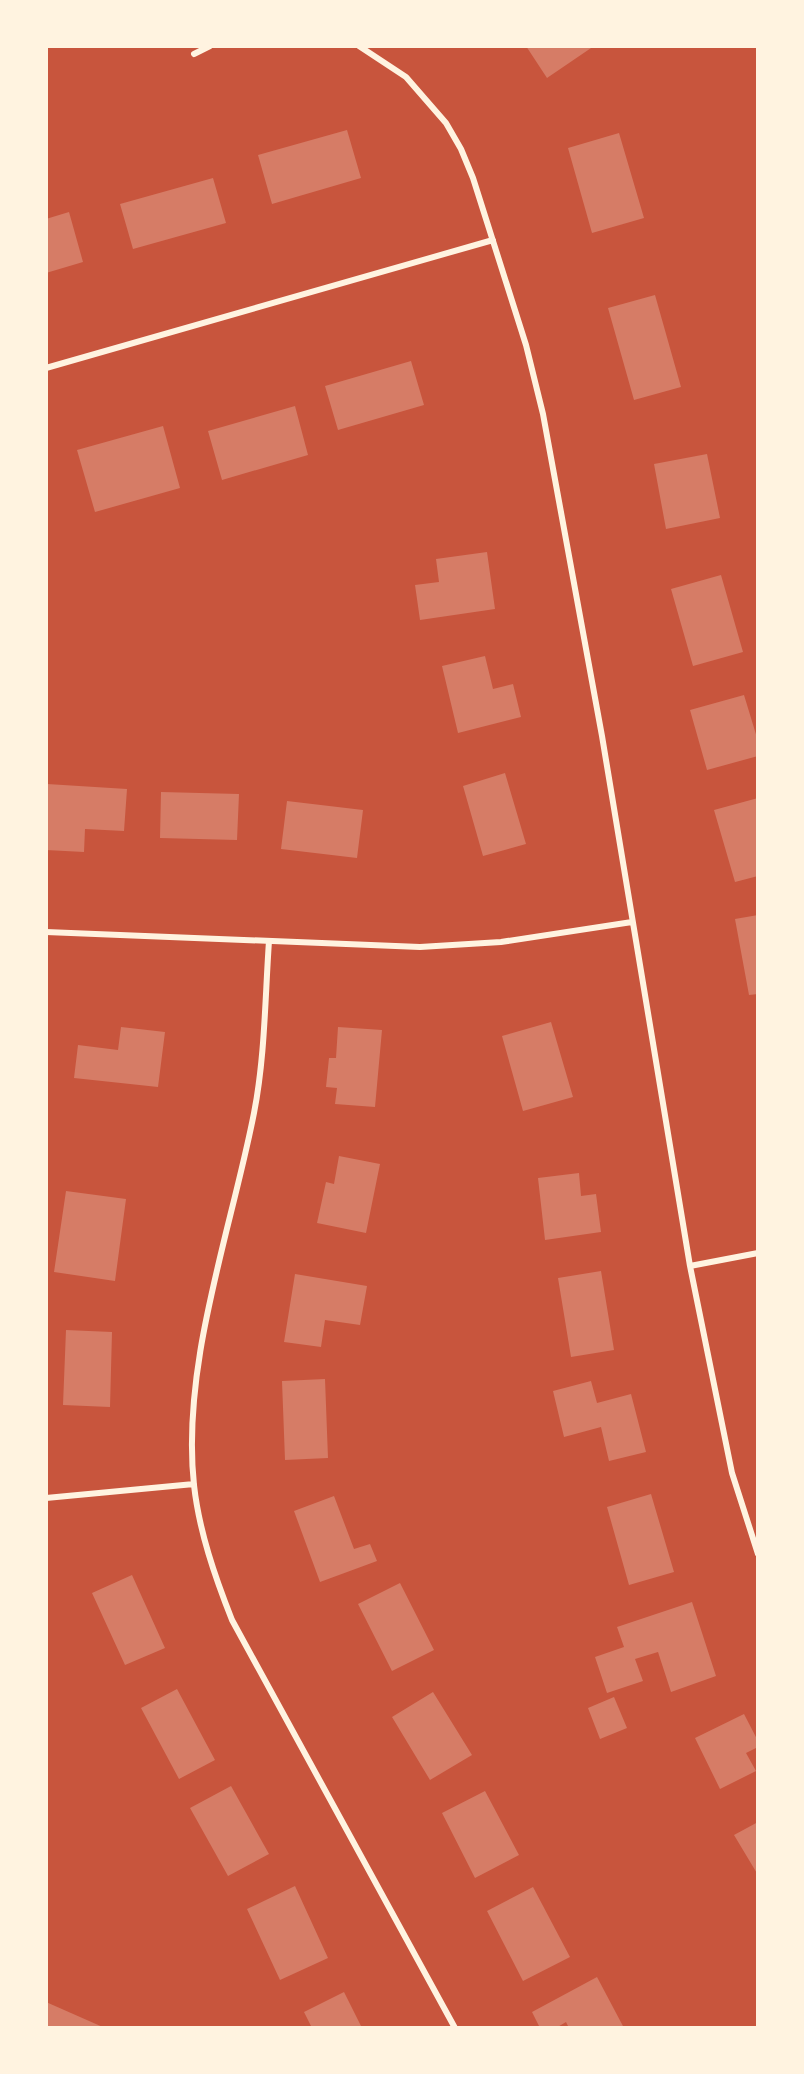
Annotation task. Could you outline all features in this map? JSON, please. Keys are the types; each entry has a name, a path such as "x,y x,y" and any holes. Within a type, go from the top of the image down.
{"street":[{"path":"194,54 210,46"},
{"path":"359,46 405,77 446,123 474,178 526,345 543,414 602,736 690,1266 732,1473 758,1554"},
{"path":"46,368 493,240"},
{"path":"46,933 420,947 489,943 632,922"},
{"path":"269,941 260,1071 254,1113 199,1357 194,1417 194,1484 214,1575 232,1620 455,2028"},
{"path":"690,1266 758,1253"},
{"path":"46,1498 194,1484"}],"building":[{"path":"526,46 594,46 547,78"},
{"path":"347,130 361,178 272,204 258,155"},
{"path":"619,133 644,218 592,233 568,148"},
{"path":"213,178 226,223 133,249 120,204"},
{"path":"69,212 83,262 46,273 46,219"},
{"path":"655,295 681,387 634,400 608,308"},
{"path":"411,361 424,405 338,430 325,386"},
{"path":"295,406 308,455 222,480 208,431"},
{"path":"163,426 180,488 95,512 77,450"},
{"path":"707,454 720,518 666,529 654,464"},
{"path":"487,552 495,609 420,620 415,585 439,582 436,559"},
{"path":"721,575 743,652 693,666 671,589"},
{"path":"485,656 493,689 513,684 521,717 458,733 442,666"},
{"path":"744,695 758,741 758,756 707,770 690,710"},
{"path":"505,773 526,844 483,856 463,786"},
{"path":"47,784 127,789 124,831 85,829 84,852 46,850"},
{"path":"161,792 239,794 237,840 160,838"},
{"path":"758,798 758,876 735,882 714,810"},
{"path":"287,801 363,810 357,858 281,849"},
{"path":"758,915 758,994 749,995 735,919"},
{"path":"551,1022 573,1097 523,1111 502,1036"},
{"path":"121,1027 165,1032 158,1087 74,1078 78,1045 118,1050"},
{"path":"338,1027 382,1030 375,1107 335,1104 337,1088 326,1087 329,1058 336,1058"},
{"path":"339,1156 380,1164 366,1233 317,1223 326,1182 334,1184"},
{"path":"579,1173 581,1196 596,1194 601,1232 545,1240 538,1178"},
{"path":"66,1191 126,1199 115,1281 54,1272"},
{"path":"601,1271 614,1350 571,1357 558,1278"},
{"path":"295,1274 367,1286 360,1325 325,1320 321,1347 284,1342"},
{"path":"66,1330 112,1332 110,1407 63,1405"},
{"path":"325,1379 328,1458 285,1460 282,1381"},
{"path":"591,1381 597,1403 631,1394 646,1452 609,1461 601,1427 564,1437 553,1391"},
{"path":"651,1494 674,1572 629,1585 607,1507"},
{"path":"334,1496 354,1549 370,1544 377,1561 320,1582 294,1511"},
{"path":"132,1575 165,1648 125,1665 92,1593"},
{"path":"400,1583 434,1650 392,1671 358,1604"},
{"path":"692,1602 716,1676 671,1692 658,1652 635,1659 643,1681 607,1693 595,1657 624,1647 617,1627"},
{"path":"177,1689 215,1760 179,1779 141,1708"},
{"path":"433,1692 472,1755 430,1780 392,1717"},
{"path":"614,1697 627,1728 600,1739 588,1708"},
{"path":"744,1714 758,1741 758,1747 746,1753 756,1771 720,1789 695,1738"},
{"path":"231,1786 269,1854 228,1876 190,1808"},
{"path":"485,1791 519,1855 475,1878 442,1813"},
{"path":"758,1822 758,1875 734,1835"},
{"path":"295,1886 328,1958 280,1980 247,1909"},
{"path":"533,1887 570,1957 523,1981 487,1911"},
{"path":"597,1977 624,2028 569,2028 566,2022 556,2028 540,2028 532,2012"},
{"path":"344,1992 362,2028 312,2028 304,2012"},
{"path":"46,2002 105,2028 46,2028"}]}
